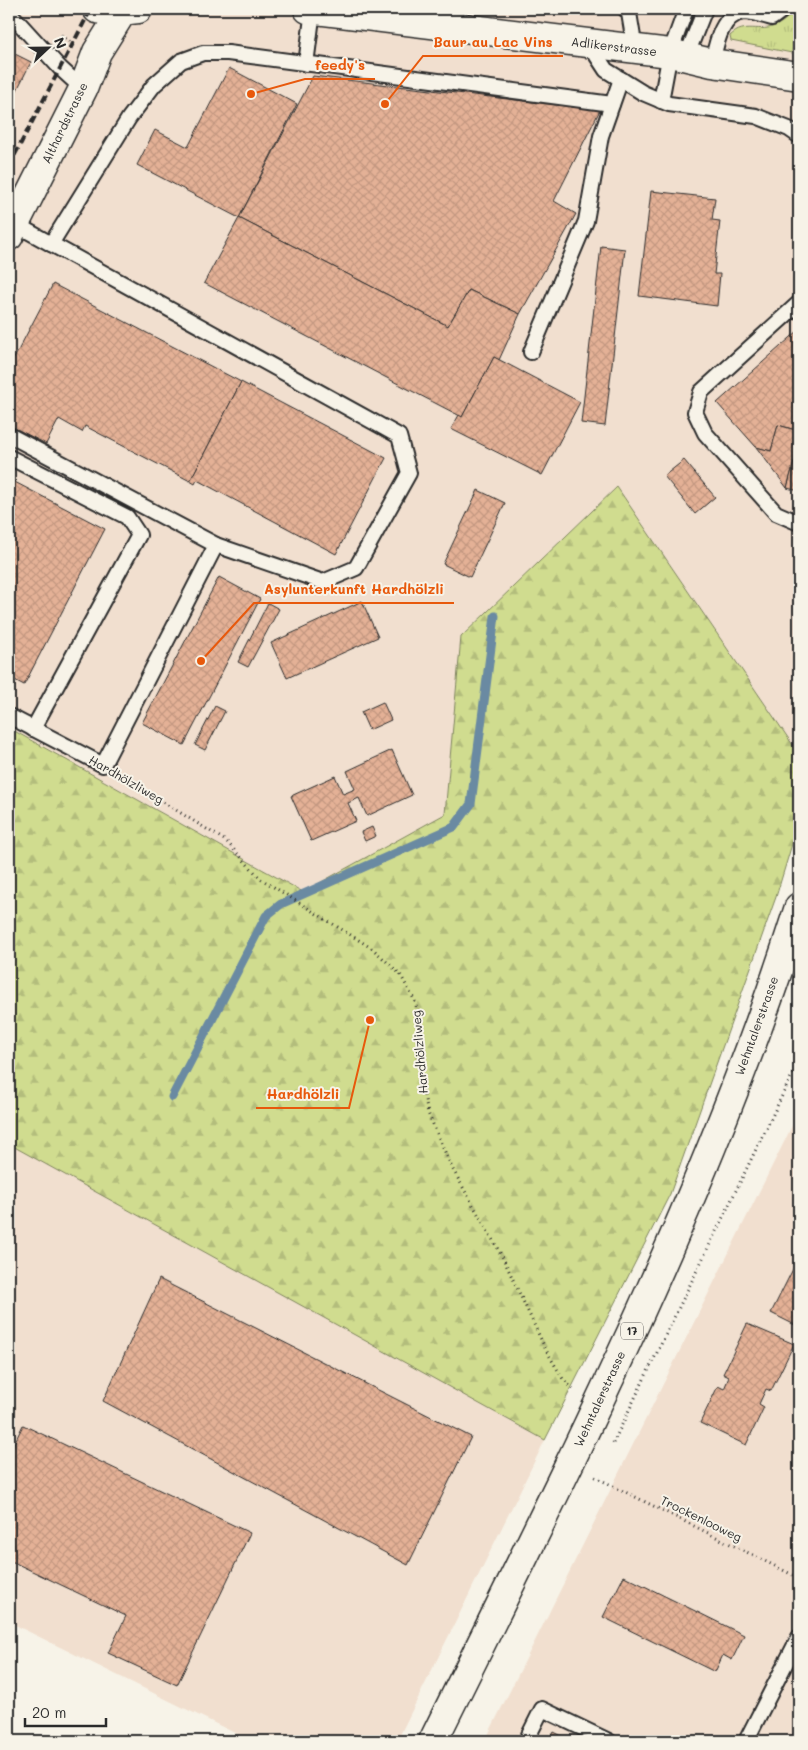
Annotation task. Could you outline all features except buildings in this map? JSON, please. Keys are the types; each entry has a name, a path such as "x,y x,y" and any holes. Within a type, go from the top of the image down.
{"main road":[{"name":"Adlikerstrasse","path":"310,9 404,15 589,44 689,57 799,76"},
{"name":"Althardstrasse","path":"12,230 83,88 97,52 120,10"},
{"name":"Wehntalerstrasse","path":"433,1741 598,1404 688,1206 717,1134 799,907"}],"lane":[{"path":"306,64 310,9"},
{"path":"624,9 630,13 635,49"},
{"path":"686,9 689,57"},
{"path":"662,101 689,57 704,9"},
{"path":"689,57 719,34 727,14 744,12 772,18 784,9"},
{"path":"9,12 60,68 83,88"},
{"path":"589,44 606,70 662,101 669,104 756,116 789,129 799,136"},
{"path":"51,244 129,118 154,85 181,61 203,53 228,53 612,104"},
{"path":"531,352 586,221 601,136 620,79"},
{"path":"9,435 216,545 323,582 356,568 409,473 399,436 51,244 12,230"},
{"path":"799,303 701,392 695,412 705,433 776,513 799,523"},
{"path":"9,456 126,517 139,535 33,729"},
{"path":"103,765 216,545"},
{"name":"Hardhölzliweg","path":"9,716 103,765"},
{"path":"746,1741 799,1637"},
{"path":"526,1741 542,1709 609,1741"}],"path":[{"path":"56,32 73,43"},
{"name":"Hardhölzliweg","path":"103,765 226,841 261,879 373,950 400,974 416,1003 421,1082 428,1113 452,1168 503,1258 546,1350 563,1379 578,1393 598,1404"},
{"path":"611,1446 799,1061"},
{"name":"Trockenlooweg","path":"599,1470 596,1477 799,1578"}],"shaded area":[{"path":"9,9 799,9 799,754 617,487 461,637 445,814 303,892 9,728"},
{"path":"799,1112 799,1741 485,1741"},
{"path":"9,1139 545,1440 397,1741 251,1741 9,1622"}],"green space":[{"path":"796,10 799,10 799,13 793,28 792,53 731,41 730,36 741,29 765,28 777,25"},
{"path":"617,487 799,754 799,821 776,897 670,1194 545,1440 9,1144 9,728 303,892 445,814 461,637"}],"waterway":[{"path":"172,1097 266,916 281,904 454,827 471,804 495,616"}],"railway":[{"path":"9,166 91,9"}],"place":[{"name":"feedy's","path":"251,94"},
{"name":"Baur au Lac Vins","path":"385,104"},
{"name":"Asylunterkunft Hardhölzli","path":"201,661"},
{"name":"Hardhölzli","path":"370,1020"}]}
